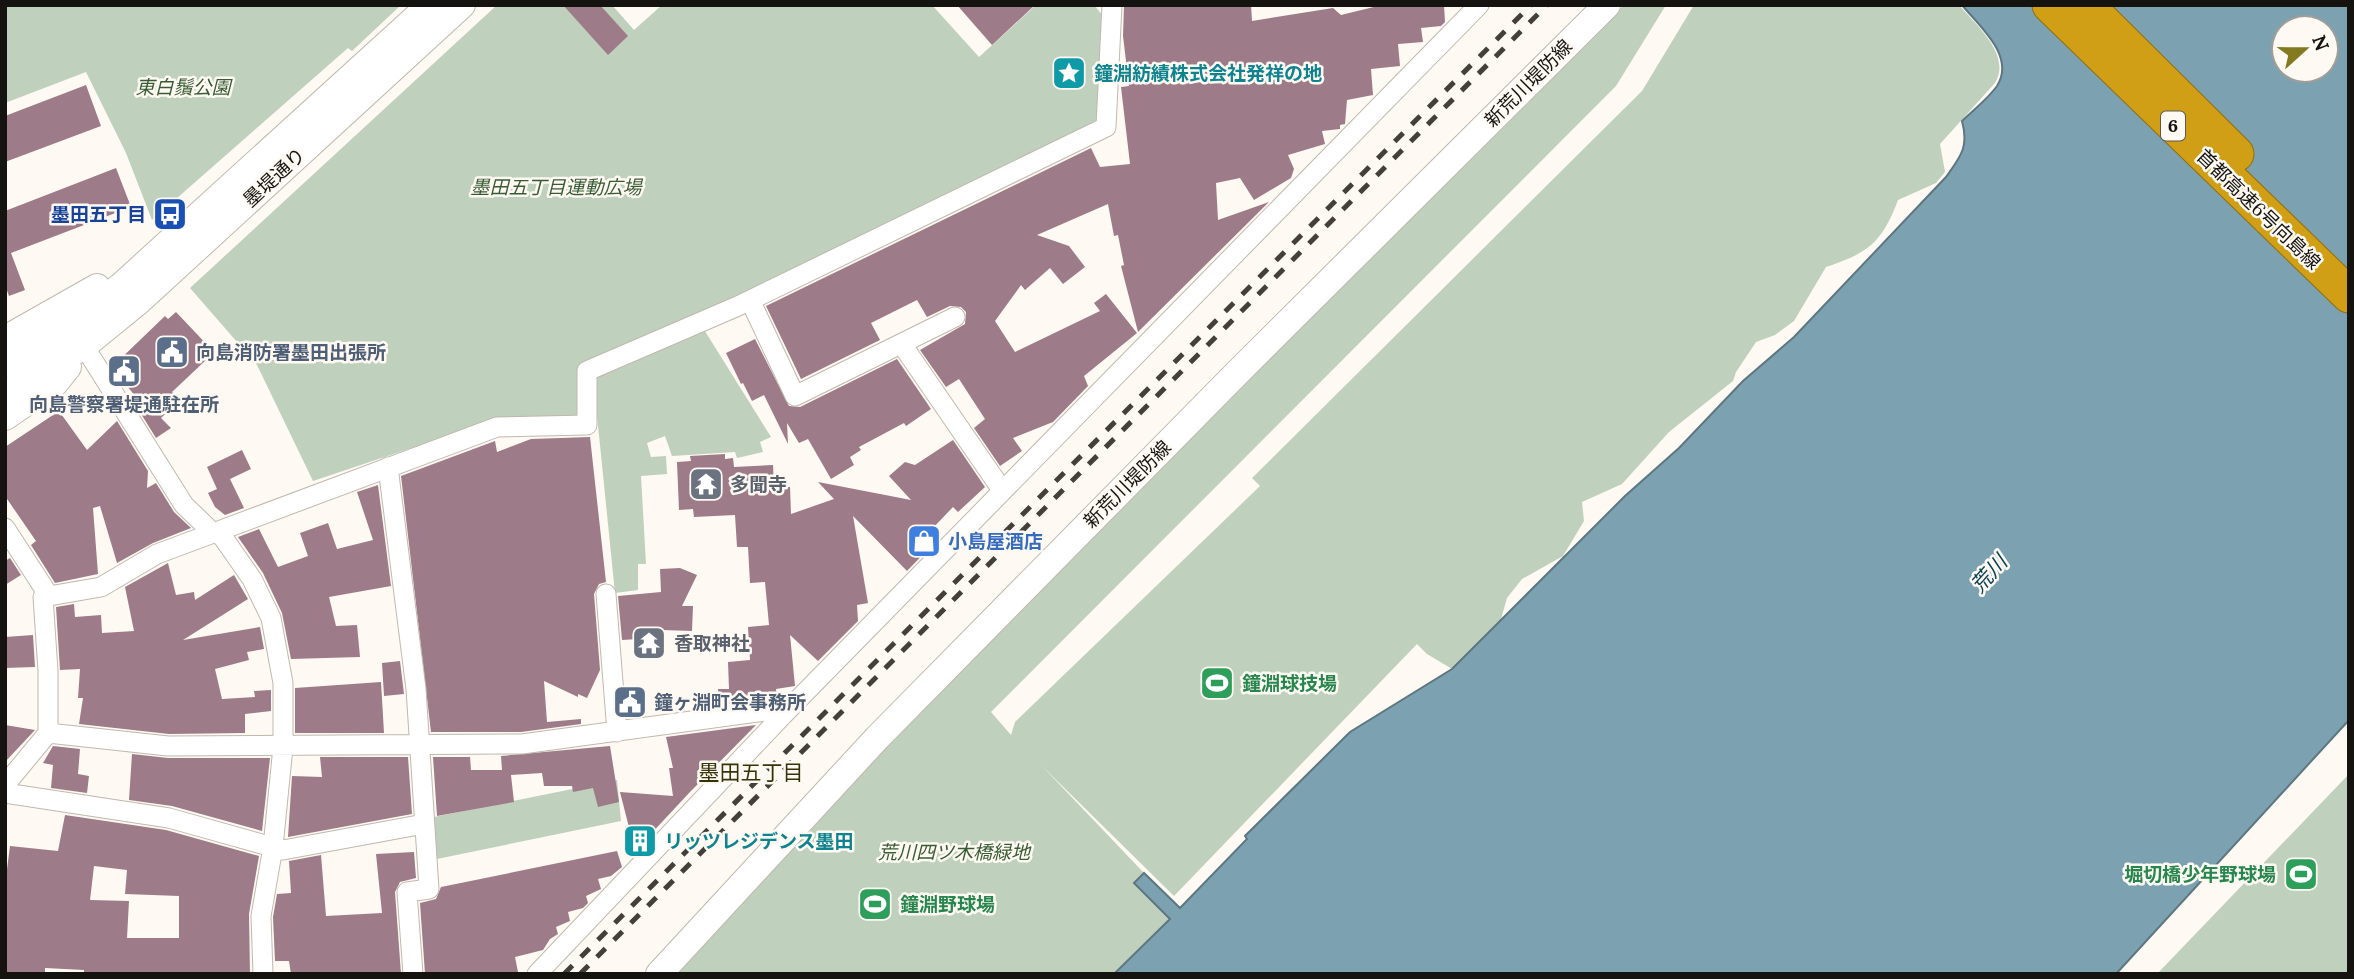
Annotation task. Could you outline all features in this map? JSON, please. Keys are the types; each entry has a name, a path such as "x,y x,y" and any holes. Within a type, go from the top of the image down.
{"highway":[{"name":"首都高速6号向島線","path":"2050,5 2305,239"},
{"name":"首都高速6号向島線","path":"2086,5 2305,239 2349,297"},
{"path":"2305,239 2349,266"}],"main road":[{"name":"墨堤通り","path":"5,364 70,325 151,258 430,5"},
{"name":"墨堤通り","path":"5,394 84,346 138,302 462,5"},
{"name":"新荒川堤防線","path":"659,974 887,728 1228,382 1607,5"},
{"name":"墨堤通り","path":"5,339 151,258"},
{"name":"墨堤通り","path":"5,417 55,383 84,346"}],"street":[{"path":"5,528 49,596 101,587 157,554 497,427 587,425 587,371 750,300 1106,127 1112,5"},
{"path":"537,974 783,715 1479,5"},
{"path":"750,300 795,396 955,317"},
{"path":"903,345 1002,490"},
{"path":"84,346 184,505 212,532 222,536 252,579 271,618 284,683 283,747 273,848 261,916 263,974"},
{"path":"388,467 407,598 429,888 407,892 413,974"},
{"path":"606,593 617,732"},
{"path":"5,785 48,733 48,671 43,597"},
{"path":"48,733 169,746 522,744 772,710 783,715"},
{"path":"5,793 169,818 283,850 424,824"}],"green space":[{"name":"東白鬚公園","path":"5,5 401,5 352,51 348,48 152,220 126,153 86,72 5,103"},
{"name":"墨田五丁目運動広場","path":"497,5 612,5 634,30 662,5 932,5 979,57 1036,5 1094,5 1103,16 1098,122 636,344 580,364 579,418 498,419 313,481 257,365 190,288"},
{"name":"荒川四ツ木橋緑地","path":"1624,5 1666,5 1616,86 991,712 1011,735 1015,722 1260,486 1252,478 1642,91 1694,5 1959,5 1996,51 1999,72 1995,83 1940,144 1945,172 1936,183 1898,200 1886,227 1863,251 1826,267 1794,321 1775,335 1756,342 1733,381 1669,432 1622,484 1582,502 1584,521 1563,556 1522,579 1507,598 1501,619 1452,669 1427,654 1417,644 1174,896 1042,766 1144,873 1135,883 1170,919 1114,974 673,974 954,675"},
{"path":"703,328 771,437 760,442 763,452 737,458 735,452 672,456 665,436 647,443 651,457 666,456 667,474 641,476 646,564 638,564 638,590 615,593 593,376"},
{"name":"堀切橋少年野球場","path":"2349,774 2349,974 2157,974"},
{"path":"617,780 621,821 432,860 429,818"}],"water":[{"name":"荒川","path":"1962,5 2349,5 2349,720 2116,974 1114,974 1170,919 1134,883 1144,873 1180,908 1247,839 1245,836 1350,732 1452,669 1625,496 1679,448 1743,381 1794,337 1946,177 1964,145 1962,121 1993,91 2002,75 1999,53 1986,32"}],"building":[{"path":"563,5 600,5 628,36 608,55"},
{"path":"957,5 1035,5 992,45"},
{"path":"1124,5 1251,5 1252,21 1333,8 1341,15 1382,5 1444,5 1445,22 1441,26 1421,28 1423,42 1398,44 1400,66 1371,69 1373,95 1347,100 1345,124 1340,125 1340,129 1322,131 1325,144 1288,155 1294,169 1291,178 1254,200 1240,178 1216,183 1218,220 1269,202 1138,332 1121,266 1124,265 1118,235 1114,236 1108,204 1037,235 1069,246 1085,267 1063,284 1050,268 1025,290 1021,285 995,321 1015,352 1100,311 1094,303 1106,294 1137,333 1084,376 1088,386 1053,422 1013,438 1022,451 1000,466 974,428 985,419 959,379 946,387 920,350 965,324 966,312 961,307 950,306 927,317 917,300 871,323 880,340 801,379 766,306 1091,148 1100,167 1130,164 1121,87 1129,86 1123,36"},
{"path":"86,85 101,126 5,162 5,116"},
{"path":"116,168 131,207 11,253 25,290 9,296 5,285 5,211"},
{"path":"176,312 212,350 204,358 206,360 172,392 180,400 161,418 171,428 156,438 138,409 143,406 112,367 165,316 168,319"},
{"path":"755,339 789,406 800,407 897,359 931,409 906,426 904,423 859,447 861,450 850,457 854,465 831,479 808,439 799,443 787,423 788,444 764,395 752,401 743,383 741,384 726,353"},
{"path":"59,411 87,450 117,421 148,471 147,488 156,483 174,512 191,528 153,543 117,563 100,506 93,508 98,574 55,583 31,545 36,541 5,496 5,447"},
{"path":"590,437 606,582 599,584 594,594 600,670 587,698 578,694 578,697 544,681 547,722 581,719 581,724 521,732 431,732 401,476 495,441 497,452 531,439"},
{"path":"953,440 985,487 958,512 953,507 930,531 937,540 907,571 853,516 868,603 857,605 858,621 818,661 790,635 795,686 776,689 777,699 719,705 718,689 729,689 728,662 750,660 748,627 769,625 765,582 750,583 748,547 737,547 735,515 694,517 693,509 679,510 677,462 691,461 690,456 725,454 725,459 733,458 734,467 773,465 774,487 790,487 791,514 834,499 818,482 911,500 889,476 905,462 915,465"},
{"path":"242,450 251,469 230,479 244,508 225,515 215,507 208,493 217,489 207,467"},
{"path":"378,485 391,586 329,597 336,626 357,625 360,657 291,659 282,613 263,573 238,537 259,529 278,567 308,556 300,533 328,523 337,549 373,540 357,492"},
{"path":"10,558 21,575 5,585 5,561"},
{"path":"168,563 176,595 194,592 195,600 234,575 248,599 183,640 260,627 264,649 247,652 249,660 215,669 222,699 255,697 254,691 271,690 271,711 245,714 245,733 169,734 79,724 83,698 78,698 80,669 60,670 56,607 74,604 75,617 101,615 102,633 134,631 125,587"},
{"path":"680,568 697,575 682,606 693,606 692,631 662,630 663,654 639,655 638,639 622,640 618,596 661,592 660,569"},
{"path":"33,635 35,667 5,668 5,637"},
{"path":"400,661 404,694 384,696 382,663"},
{"path":"381,682 384,733 295,733 295,688"},
{"path":"5,725 35,730 5,762"},
{"path":"756,725 635,851 620,792 673,796 669,768 673,768 666,737"},
{"path":"53,746 80,749 78,774 89,776 87,793 51,788 53,765 43,763"},
{"path":"610,746 619,802 598,807 593,788 573,792 572,786 544,786 542,773 511,775 514,802 437,816 433,757 470,757 471,770 502,770 501,756"},
{"path":"132,754 168,758 270,758 262,831 172,806 129,800"},
{"path":"320,757 408,757 412,814 288,837 292,776 322,777"},
{"path":"65,815 166,830 259,856 249,914 250,974 84,974 84,970 45,968 45,974 5,974 5,885 10,846 58,851","holes":["94,866 127,870 125,894 179,896 179,938 127,938 129,901 90,900"]},
{"path":"617,851 622,867 611,876 598,879 601,889 586,896 588,903 583,908 568,912 570,921 556,927 558,934 550,939 543,950 515,957 518,972 425,974 420,903 436,899 441,887"},
{"path":"414,852 416,878 400,882 395,892 401,974 291,974 289,961 275,961 273,917 277,894 291,893 289,861 321,855 326,916 382,913 376,854"}],"railway":[{"path":"564,974 1531,5"},
{"path":"580,974 1547,5"}],"place":[{"name":"鐘淵紡績株式会社発祥の地","path":"1069,73"},
{"name":"墨田五丁目","path":"170,214"},
{"name":"向島消防署墨田出張所","path":"172,352"},
{"name":"向島警察署堤通駐在所","path":"124,371"},
{"name":"多聞寺","path":"706,484"},
{"name":"小島屋酒店","path":"924,541"},
{"name":"香取神社","path":"649,643"},
{"name":"鐘淵球技場","path":"1217,683"},
{"name":"鐘ヶ淵町会事務所","path":"630,702"},
{"name":"リッツレジデンス墨田","path":"640,841"},
{"name":"堀切橋少年野球場","path":"2301,874"},
{"name":"鐘淵野球場","path":"875,904"}],"district":[{"name":"墨田五丁目","path":"751,773"}]}
